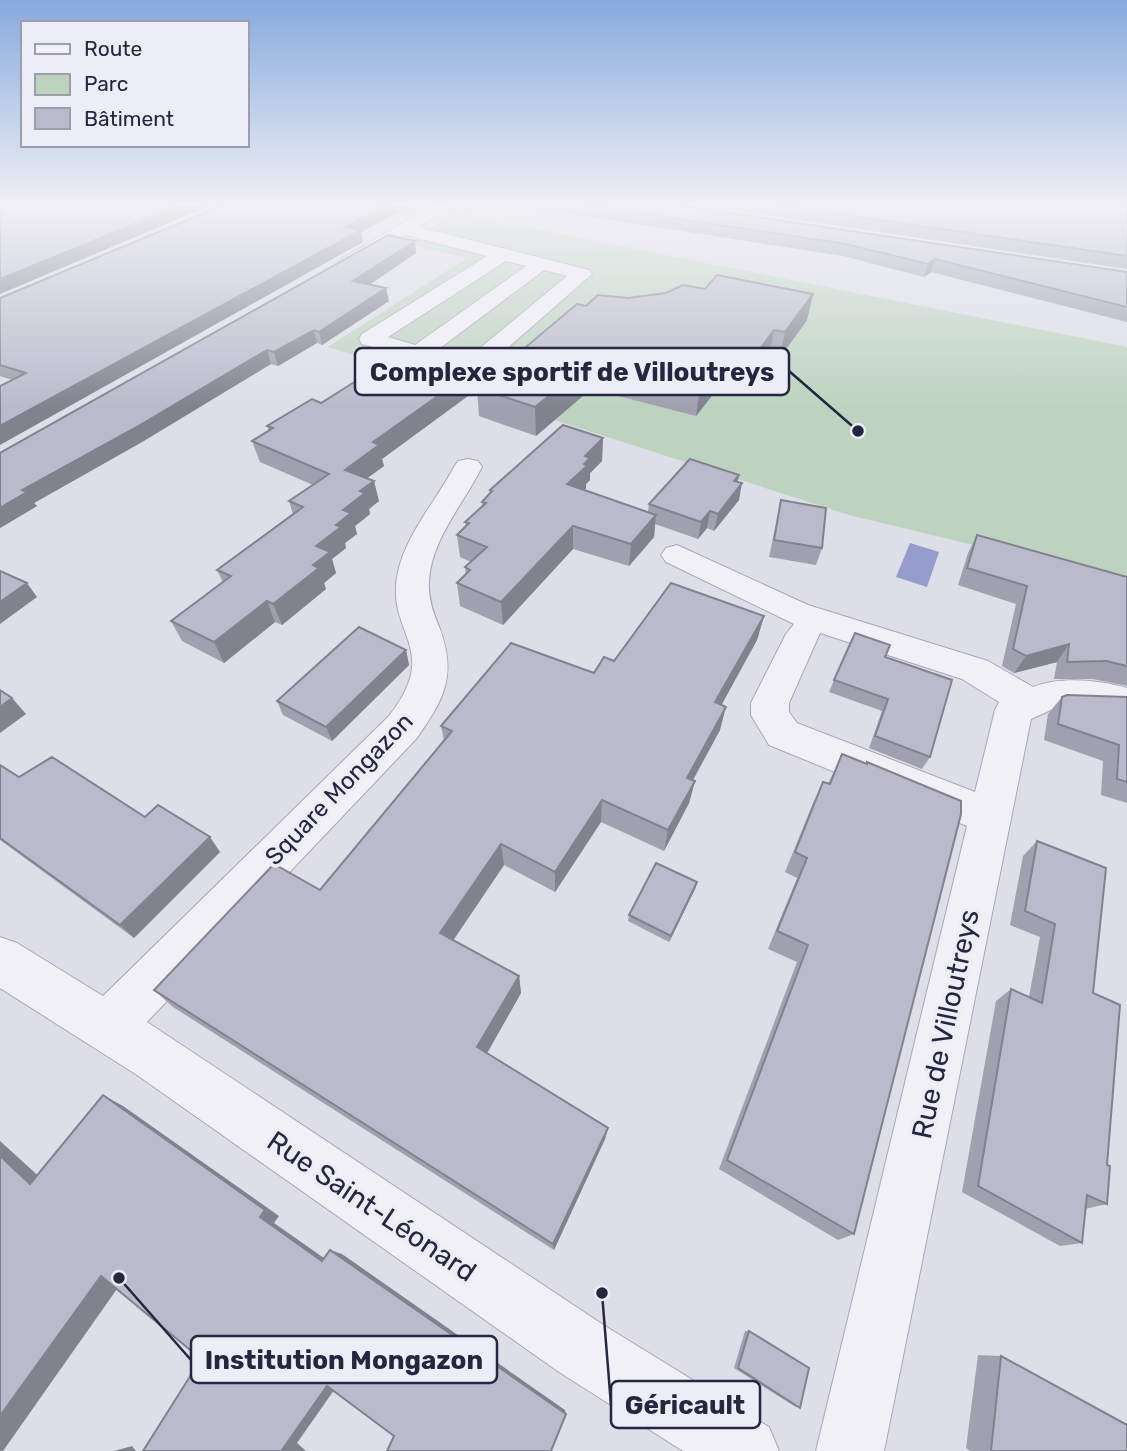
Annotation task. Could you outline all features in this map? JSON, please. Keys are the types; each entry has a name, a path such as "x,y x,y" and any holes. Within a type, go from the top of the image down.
{"street":[{"path":"474,273 370,340 471,369 582,274 578,273"},
{"path":"418,353 528,273"},
{"name":"Square Mongazon","path":"108,1026 403,727 418,708 431,672 429,652 411,593 414,571 427,534 468,467"},
{"path":"677,555 796,613 975,670 1031,703 1050,695 1110,697 1127,702"},
{"path":"803,634 770,702 770,715 783,734 990,817"},
{"name":"Rue de Villoutreys","path":"850,1451 1014,710 1031,703"},
{"name":"Rue Saint-Léonard","path":"0,960 108,1026 582,1349 745,1451"}],"green space":[{"path":"444,273 754,273 1127,347 1127,582 849,515 328,347"}],"water":[{"path":"910,543 939,552 927,587 896,577"}],"building":[{"path":"0,273 15,273 0,279"},
{"path":"61,273 282,273 0,426 0,386 26,373 0,365 0,298"},
{"path":"321,273 366,273 353,281 386,288 319,332 314,330 274,352 267,350 135,428 22,490 27,492 0,508 0,453"},
{"path":"990,273 1127,273 1127,307"},
{"path":"717,275 813,294 785,332 774,330 751,361 726,355 700,388 591,362 535,407 477,388 577,304 586,306 598,295 628,298 666,293 683,285 705,289"},
{"path":"402,352 470,373 373,442 379,445 345,470 374,481 360,491 365,493 343,510 351,513 336,525 341,527 316,546 330,552 313,565 319,568 273,604 267,601 214,642 171,621 231,576 217,570 303,507 289,501 329,474 252,441 273,428 267,426 312,399 321,403"},
{"path":"563,425 603,438 585,456 590,458 584,464 587,466 567,484 656,515 631,544 573,526 501,602 457,583 470,570 465,567 487,547 457,535 469,523 465,522 486,503 482,502 492,491 490,490"},
{"path":"690,459 739,475 734,481 742,483 718,514 710,511 701,522 649,504"},
{"path":"781,500 826,508 822,548 774,540"},
{"path":"977,535 1127,577 1127,666 1106,661 1067,662 1069,644 1026,656 1013,649 1027,586 967,568"},
{"path":"0,571 27,583 0,602"},
{"path":"671,583 764,616 715,702 726,707 687,778 695,781 668,830 602,800 555,872 501,844 440,933 519,976 477,1047 608,1128 553,1244 154,990 274,864 320,890 452,731 441,726 511,643 594,673 604,657 614,661"},
{"path":"359,627 406,650 326,727 277,701"},
{"path":"855,633 890,645 885,657 952,680 930,757 875,736 888,699 834,680"},
{"path":"0,690 12,698 0,707"},
{"path":"1062,697 1127,697 1127,782 1117,779 1119,745 1058,724"},
{"path":"842,754 961,801 961,814 854,1234 727,1160 808,945 777,931 807,858 795,852 823,782 830,784"},
{"path":"52,757 145,817 158,805 210,837 120,925 0,838 0,765 19,777"},
{"path":"1037,841 1106,868 1093,993 1120,1005 1107,1165 1110,1166 1107,1204 1087,1195 1082,1243 978,1186 1011,989 1042,1003 1055,924 1025,911"},
{"path":"656,863 697,882 671,936 629,915"},
{"path":"103,1095 265,1210 260,1217 322,1261 330,1250 566,1414 551,1451 387,1451 394,1436 327,1386 283,1451 143,1451 201,1359 101,1276 0,1416 0,1156 30,1184"},
{"path":"749,1331 809,1368 800,1408 738,1368"},
{"path":"1001,1356 1127,1425 1127,1451 991,1451"}],"place":[{"name":"Complexe sportif de Villoutreys","path":"858,431"},
{"name":"Institution Mongazon","path":"119,1278"},
{"name":"Géricault","path":"602,1293"}]}
